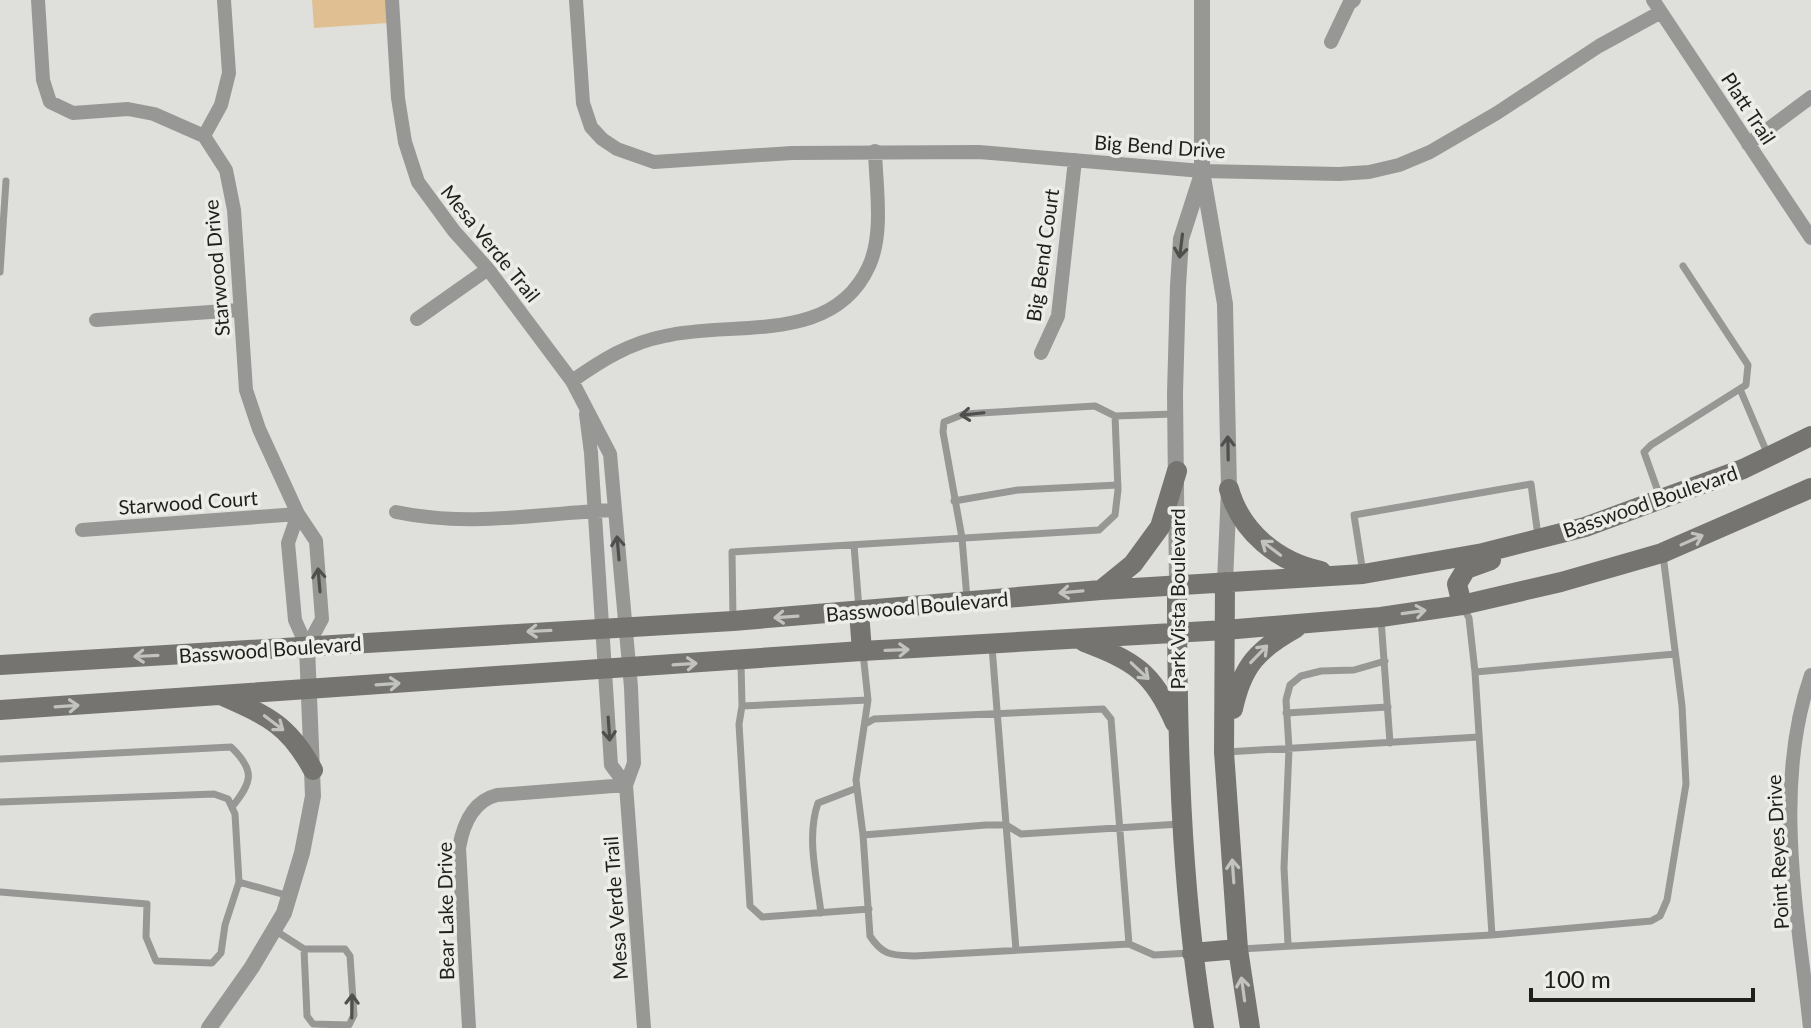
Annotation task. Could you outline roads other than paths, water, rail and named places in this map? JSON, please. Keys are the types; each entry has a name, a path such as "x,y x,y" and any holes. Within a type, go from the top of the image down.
{"main road":[{"name":"Basswood Boulevard","path":"0,665 733,621 1101,590 1363,574 1483,553 1585,527 1743,469 1811,436"},
{"path":"1101,590 1133,564 1160,527 1177,471"},
{"name":"Basswood Boulevard","path":"0,710 862,651 1302,625 1381,617 1462,605 1561,582 1662,553 1811,488"},
{"path":"1229,489 1235,510 1253,534 1277,554 1304,568 1341,575"},
{"path":"1462,605 1457,584 1466,569 1492,559 1546,547 1585,527"},
{"name":"Park Vista Boulevard","path":"1225,582 1224,752 1238,949 1250,1028"},
{"name":"Park Vista Boulevard","path":"1177,585 1182,824 1192,953 1204,1028"},
{"path":"859,612 862,651"},
{"path":"1224,752 1239,681 1264,648 1302,625"},
{"path":"1076,639 1122,656 1139,668 1166,703 1178,732"},
{"path":"220,695 265,715 290,735 313,770"},
{"path":"1192,953 1238,949"}],"street":[{"path":"38,0 43,80 50,102 73,113 128,109 154,114 204,136 221,105 229,73 224,0"},
{"name":"Mesa Verde Trail","path":"392,0 400,113 405,142 418,182 572,381 610,454 629,667 634,763 626,785 644,1028"},
{"name":"Big Bend Drive","path":"576,0 583,103 591,127 617,149 654,162 875,151 979,152 1202,171 1339,174 1369,172 1399,165 1430,152 1497,113 1657,6"},
{"name":"Park Vista Boulevard","path":"1202,0 1202,171 1225,304 1229,489 1225,582"},
{"path":"1331,42 1349,4 1354,0"},
{"name":"Platt Trail","path":"1657,6 1811,238"},
{"path":"1748,144 1811,97"},
{"name":"Starwood Drive","path":"204,136 226,170 234,210 246,390 259,429 298,514 316,541 322,619 307,647"},
{"path":"572,381 612,354 646,340 688,332 792,324 817,316 839,304 859,283 869,266 875,246 875,151"},
{"name":"Big Bend Court","path":"1041,353 1058,316 1075,160"},
{"name":"Park Vista Boulevard","path":"1177,585 1176,324 1181,239 1202,171"},
{"path":"417,319 488,269"},
{"path":"96,320 239,310"},
{"name":"Mesa Verde Trail","path":"584,401 591,453 611,765 626,785"},
{"path":"396,512 462,522 615,510"},
{"path":"209,1028 252,967 284,913 311,810 313,770 307,647 295,620 288,543 298,514"},
{"name":"Starwood Court","path":"82,530 298,514"},
{"name":"Point Reyes Drive","path":"1810,1028 1794,868 1791,787 1795,734 1811,675"},
{"name":"Bear Lake Drive","path":"469,1028 459,848 472,813 486,798 497,795 626,785"}],"lane":[{"path":"0,272 6,181"},
{"path":"1660,499 1644,452 1746,385 1748,365 1683,266"},
{"path":"1740,389 1769,457"},
{"path":"968,601 962,538 943,432 944,422 952,417 1095,406 1115,416 1175,414"},
{"path":"733,621 732,552 1099,530 1115,515 1118,485 1115,416"},
{"path":"1363,574 1354,515 1531,484 1539,539"},
{"path":"954,501 1018,490 1118,485"},
{"path":"854,545 859,612"},
{"path":"1238,949 1492,935 1651,921 1660,916 1667,900 1686,784 1675,654 1662,553"},
{"path":"1462,605 1469,618 1475,672 1492,935"},
{"path":"1381,617 1390,743"},
{"path":"992,644 1016,950"},
{"path":"862,651 868,700 867,723 856,780 870,936 879,949 893,955 1129,944 1154,955 1192,953"},
{"path":"1475,672 1675,654"},
{"path":"741,660 740,753 750,906 762,917 869,909"},
{"path":"1288,944 1284,868 1289,749 1286,700 1290,685 1301,676 1321,671 1354,670 1385,661"},
{"path":"742,706 868,700"},
{"path":"1286,713 1388,707"},
{"path":"867,723 874,719 1103,709 1111,719 1129,944"},
{"path":"1224,752 1479,737"},
{"path":"0,759 231,747 245,761 249,778 245,791 232,807"},
{"path":"821,913 813,832 815,812 818,803 857,788"},
{"path":"0,802 214,794 228,799 235,814 239,882 225,925 221,953 212,963 156,961 146,937 147,904 0,892"},
{"path":"863,835 1006,825 1021,834 1182,824"},
{"path":"239,882 289,896"},
{"path":"274,930 304,949 345,949 350,956 354,1015 349,1025 313,1024 307,1016 304,949"}]}
